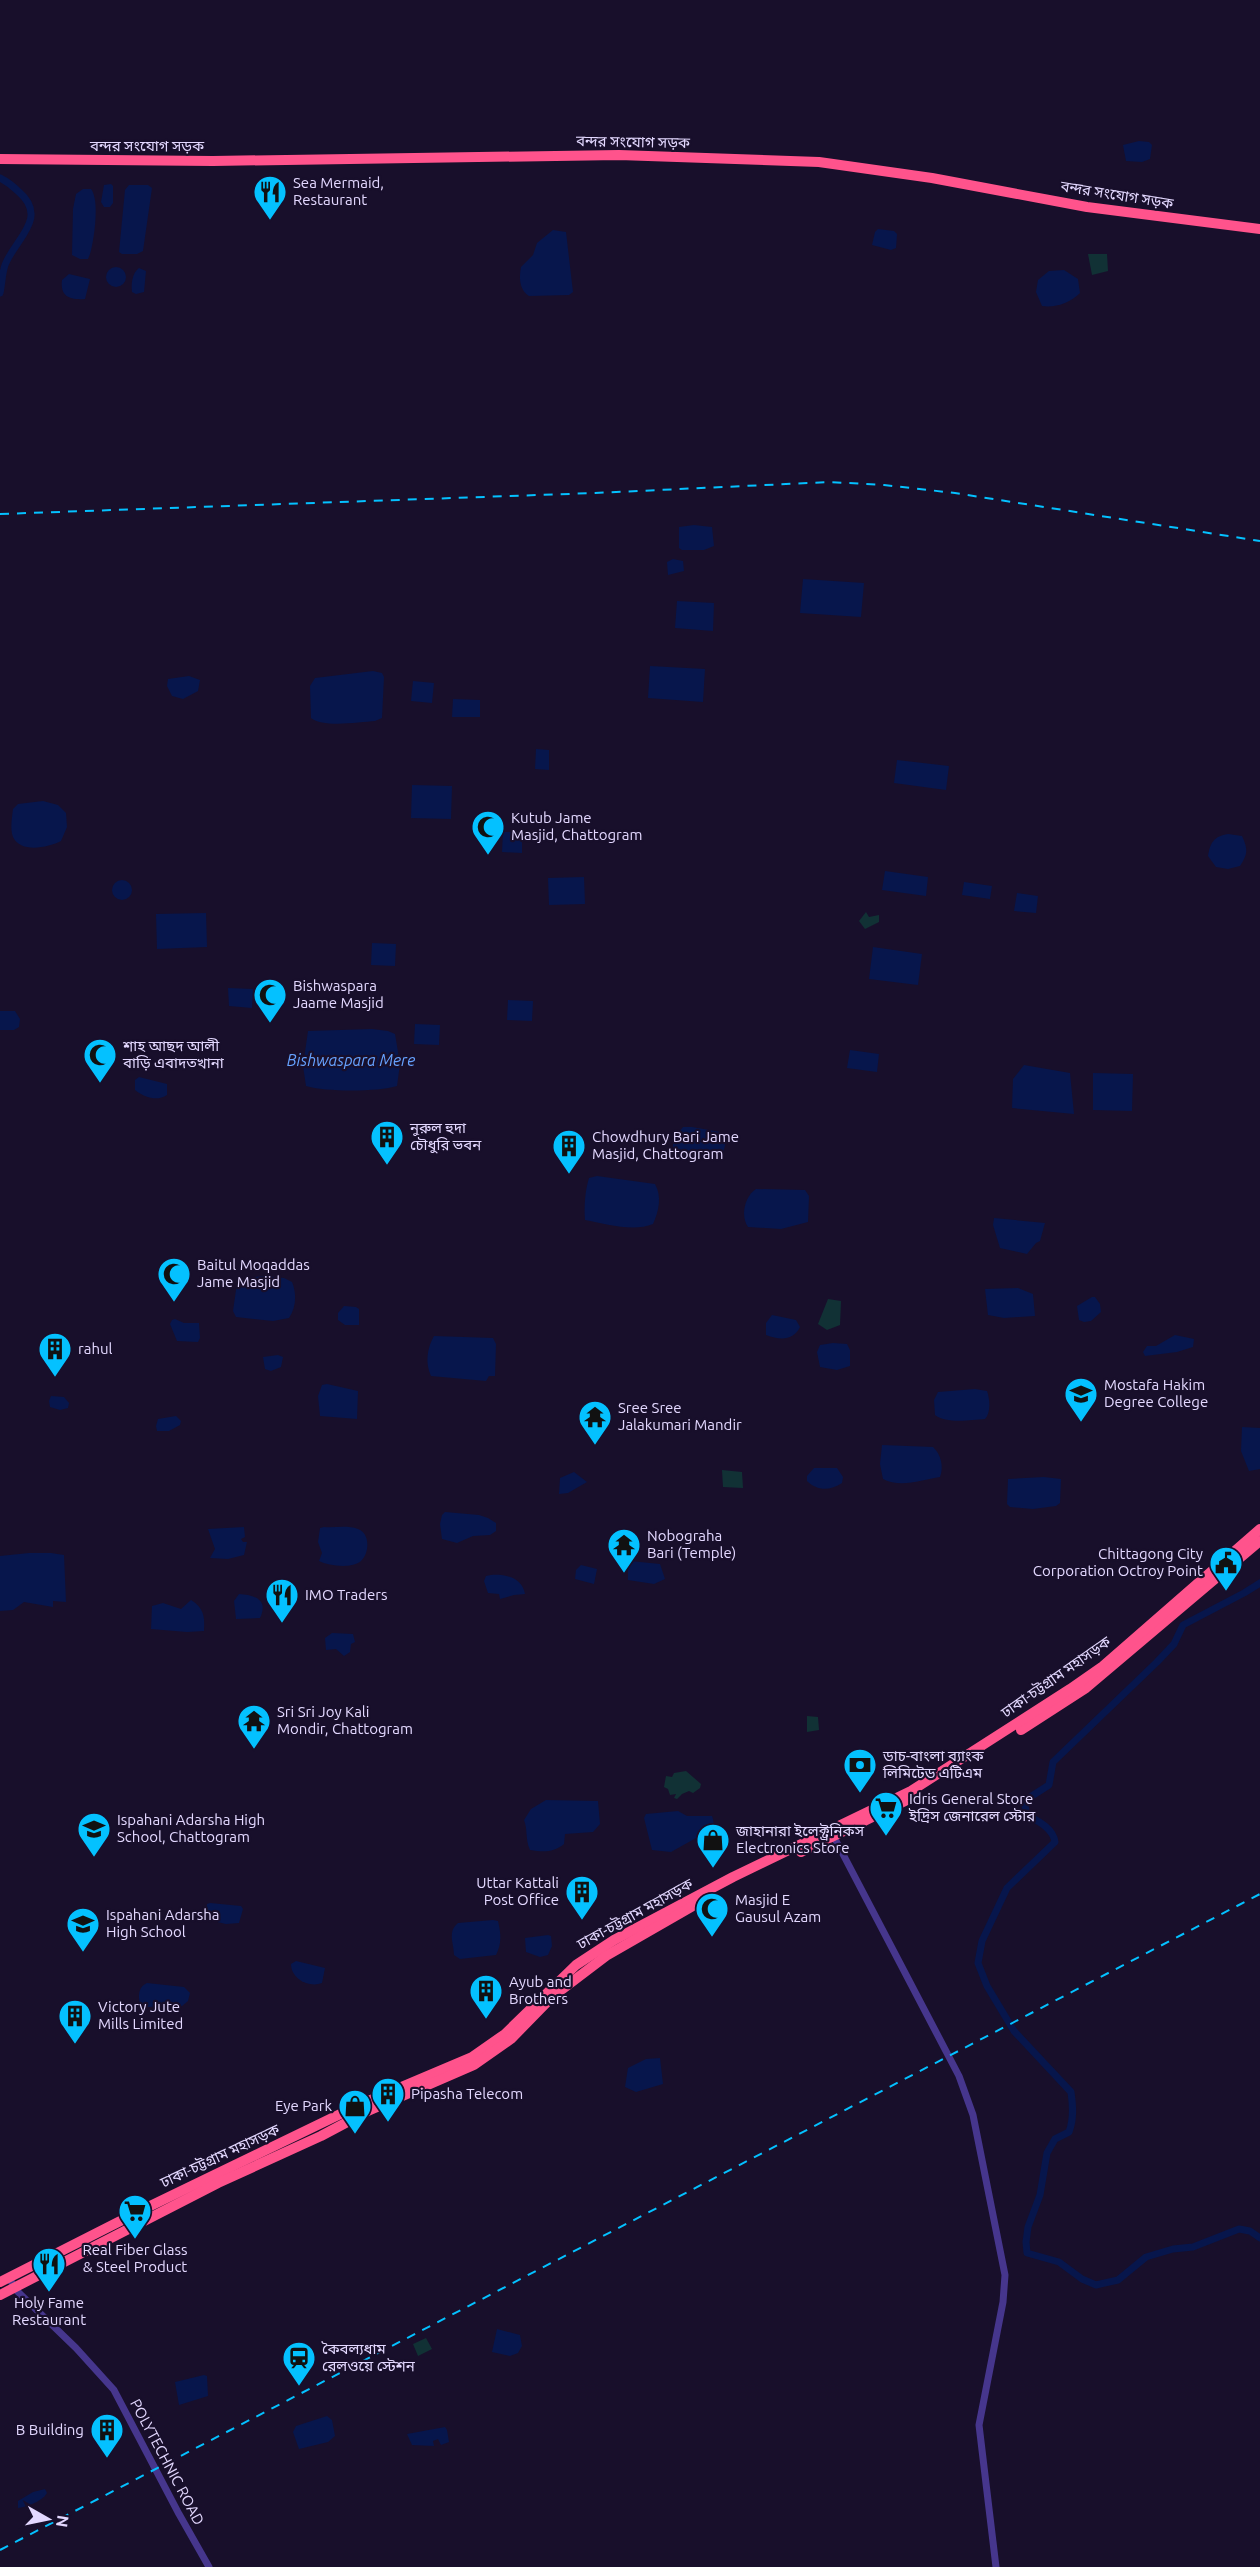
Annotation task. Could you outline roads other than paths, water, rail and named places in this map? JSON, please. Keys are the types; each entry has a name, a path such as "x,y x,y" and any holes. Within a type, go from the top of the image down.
{"highway":[{"name":"বন্দর সংযোগ সড়ক","path":"0,159 213,161 619,155 819,162 932,178 1087,207 1260,229"},
{"name":"ঢাকা-চট্টগ্রাম মহাসড়ক","path":"8,2282 218,2182 321,2136 369,2111 474,2065 511,2039 552,1997 615,1950 737,1882 834,1837 912,1797 1022,1724 1103,1666 1260,1529"},
{"name":"ঢাকা-চট্টগ্রাম মহাসড়ক","path":"0,2295 8,2282 154,2204 361,2104 472,2057 505,2034 576,1965 614,1940 733,1877 911,1791 1086,1688 1260,1541"}],"street":[{"path":"834,1837 951,2060 973,2115 1005,2275 1003,2302 979,2425 996,2567"},
{"name":"POLYTECHNIC ROAD","path":"8,2282 99,2371 114,2390 209,2567"}],"water":[{"path":"1139,141 1149,142 1152,145 1150,159 1142,162 1126,161 1123,145"},
{"path":"111,184 113,203 110,207 104,207 101,202 104,185"},
{"path":"129,185 148,185 152,188 143,251 137,254 119,252 125,190"},
{"path":"83,189 91,189 94,194 96,211 92,248 88,259 80,259 72,255 73,209 76,194"},
{"path":"878,229 894,231 897,234 896,248 891,250 872,245"},
{"path":"553,230 566,232 573,292 569,295 529,296 522,287 521,267 533,255 537,243"},
{"path":"116,267 123,270 126,277 123,284 116,287 109,284 106,277 109,270"},
{"path":"139,268 146,271 144,292 136,294 132,292 132,282"},
{"path":"1064,270 1078,279 1080,293 1072,300 1062,304 1042,306 1036,292 1038,280 1049,271"},
{"path":"69,274 90,279 85,299 75,299 64,294 62,280"},
{"path":"694,525 712,527 714,546 704,550 679,548 679,527"},
{"path":"673,559 683,561 684,571 668,575 667,562"},
{"path":"803,579 864,583 861,617 800,613"},
{"path":"677,601 714,603 713,631 675,628"},
{"path":"650,666 705,669 703,702 648,698"},
{"path":"373,671 382,673 384,677 382,718 375,721 342,724 324,723 311,718 310,686 315,678"},
{"path":"189,676 200,680 198,691 183,699 172,696 167,686 168,679"},
{"path":"413,681 434,683 432,703 411,701"},
{"path":"453,699 480,700 480,717 452,717"},
{"path":"536,749 549,750 549,770 535,769"},
{"path":"897,760 949,766 946,790 894,783"},
{"path":"412,785 452,786 451,819 411,818"},
{"path":"43,801 58,805 66,813 67,827 61,841 36,848 22,846 12,834 13,809 18,804"},
{"path":"503,832 522,832 522,853 502,852"},
{"path":"1228,834 1242,836 1246,848 1245,858 1240,866 1228,869 1216,867 1208,856 1210,847 1216,838"},
{"path":"885,871 928,877 926,896 882,890"},
{"path":"584,877 585,904 549,905 548,878"},
{"path":"118,880 126,880 132,886 132,894 126,900 118,900 112,894 112,886"},
{"path":"964,882 992,886 990,899 962,895"},
{"path":"1017,893 1038,896 1036,913 1014,911"},
{"path":"206,913 207,947 157,949 156,914"},
{"path":"372,943 396,944 395,966 371,965"},
{"path":"873,947 922,954 918,985 869,979"},
{"path":"228,988 253,989 252,1008 229,1006"},
{"path":"508,1000 533,1001 532,1021 507,1020"},
{"path":"0,1011 15,1011 20,1019 19,1027 14,1030 0,1030"},
{"path":"415,1024 440,1025 439,1045 414,1044"},
{"name":"Bishwaspara Mere","path":"372,1029 395,1034 400,1064 397,1086 352,1090 306,1086 303,1066 308,1031"},
{"path":"850,1050 879,1054 877,1072 847,1068"},
{"path":"1024,1065 1070,1073 1074,1114 1012,1108 1013,1079"},
{"path":"1093,1073 1133,1074 1132,1111 1093,1110"},
{"path":"139,1077 167,1084 167,1095 155,1098 139,1093 135,1090 135,1080"},
{"path":"683,1127 726,1133 727,1138 722,1157 687,1159 673,1153 673,1140"},
{"path":"597,1176 655,1184 659,1204 653,1224 628,1227 585,1220 585,1199 589,1178"},
{"path":"756,1189 805,1190 809,1196 808,1222 781,1229 748,1227 744,1217 745,1206 749,1196"},
{"path":"994,1218 1045,1223 1040,1241 1027,1254 1000,1248 993,1225"},
{"path":"253,1277 284,1278 292,1282 295,1301 289,1318 273,1321 236,1317 233,1311 237,1283"},
{"path":"1018,1288 1033,1294 1035,1316 1004,1318 988,1315 985,1289"},
{"path":"1095,1297 1100,1304 1101,1312 1091,1321 1079,1320 1077,1306"},
{"path":"344,1306 359,1309 359,1325 345,1325 338,1320 338,1313"},
{"path":"772,1315 796,1320 800,1327 794,1335 786,1338 766,1335 766,1323"},
{"path":"175,1319 184,1323 199,1323 198,1342 177,1341 170,1324"},
{"path":"1175,1335 1194,1339 1193,1347 1177,1352 1145,1356 1143,1352 1147,1346 1156,1346"},
{"path":"434,1336 493,1338 496,1344 495,1376 489,1376 486,1381 431,1376 428,1356"},
{"path":"847,1344 850,1350 850,1366 837,1370 820,1367 817,1352 820,1345"},
{"path":"278,1355 283,1357 281,1367 271,1371 265,1369 263,1357"},
{"path":"327,1384 358,1391 357,1419 320,1416 318,1396 322,1385"},
{"path":"975,1389 987,1391 989,1406 985,1419 945,1420 935,1415 934,1400 938,1392"},
{"path":"51,1396 64,1397 69,1403 68,1408 60,1410 50,1407"},
{"path":"176,1416 181,1421 180,1425 169,1431 157,1431 158,1419"},
{"path":"1242,1427 1260,1428 1260,1469 1249,1471 1241,1451"},
{"path":"882,1445 933,1447 941,1461 940,1477 904,1483 883,1479 880,1464"},
{"path":"814,1468 837,1468 843,1477 842,1483 828,1489 815,1487 807,1481 807,1476"},
{"path":"574,1472 587,1482 568,1493 559,1494 560,1478"},
{"path":"1044,1477 1061,1479 1060,1503 1056,1506 1033,1509 1010,1507 1007,1504 1008,1479"},
{"path":"445,1512 488,1518 496,1523 496,1531 490,1535 473,1536 457,1543 442,1539 440,1524"},
{"path":"244,1527 245,1537 241,1539 247,1542 244,1555 228,1559 210,1558 215,1549 208,1529"},
{"path":"350,1527 362,1531 367,1539 367,1548 361,1561 346,1566 319,1561 322,1553 318,1542 320,1528"},
{"path":"29,1553 64,1555 66,1602 53,1601 53,1607 24,1602 13,1610 0,1611 0,1556"},
{"path":"630,1561 660,1564 665,1579 654,1584 628,1580"},
{"path":"581,1565 597,1569 594,1584 575,1579 576,1570"},
{"path":"486,1576 513,1578 521,1584 525,1594 500,1599 499,1594 488,1593 484,1581"},
{"path":"239,1594 255,1597 261,1602 263,1606 260,1618 236,1619 234,1601"},
{"path":"191,1600 199,1606 203,1613 204,1631 151,1629 152,1606 163,1603 181,1609"},
{"path":"332,1633 353,1634 355,1642 351,1644 350,1652 344,1656 336,1649 326,1650 325,1638"},
{"path":"546,1800 598,1801 600,1824 593,1832 565,1834 564,1844 556,1849 530,1850 524,1820 531,1809"},
{"path":"678,1811 687,1816 712,1816 712,1833 706,1842 696,1838 671,1852 652,1850 644,1818 646,1814"},
{"path":"207,1904 241,1906 243,1909 239,1923 226,1924 205,1918"},
{"path":"498,1921 500,1934 496,1955 460,1959 454,1955 452,1934 458,1923"},
{"path":"551,1936 552,1946 548,1955 540,1957 526,1952 525,1938"},
{"path":"296,1961 325,1968 322,1983 306,1983 297,1978 291,1964"},
{"path":"147,1983 184,1987 190,1993 188,2001 182,2006 144,2007 140,2004 139,1995 140,1989"},
{"path":"660,2058 663,2084 636,2092 625,2087 628,2068 646,2059"},
{"path":"497,2329 520,2335 522,2346 518,2353 510,2356 492,2352"},
{"path":"207,2376 208,2396 179,2405 175,2382"},
{"path":"327,2416 332,2420 335,2436 328,2442 299,2449 293,2432 296,2426"},
{"path":"445,2427 449,2442 441,2445 438,2439 433,2441 434,2446 412,2445 407,2434"},
{"path":"45,2489 47,2493 41,2499 18,2508 18,2501 33,2492"}],"waterway":[{"path":"0,178 19,192 31,211 27,228 5,265 0,293"},
{"path":"1260,1583 1183,1625 1174,1644 1157,1662 1053,1762 1049,1785 1024,1801 1027,1815 1048,1829 1055,1842 1007,1888 982,1941 978,1963 987,1986 1014,2031 1071,2092 1073,2112 1071,2127 1069,2132 1055,2139 1047,2153 1040,2195 1028,2227 1027,2253 1059,2262 1082,2279 1096,2285 1118,2280 1146,2257 1173,2249 1193,2247 1239,2229 1250,2231 1260,2238"}],"railway":[{"path":"0,514 595,493 830,482 955,493 1260,541"},
{"path":"0,2550 1260,1894"}],"place":[{"name":"Sea Mermaid, Restaurant","path":"270,221"},
{"name":"Kutub Jame Masjid, Chattogram","path":"488,856"},
{"name":"Bishwaspara Jaame Masjid","path":"270,1024"},
{"name":"শাহ আছদ আলী বাড়ি এবাদতখানা","path":"100,1084"},
{"name":"নুরুল হুদা চৌধুরি ভবন","path":"387,1166"},
{"name":"Chowdhury Bari Jame Masjid, Chattogram","path":"569,1175"},
{"name":"Baitul Moqaddas Jame Masjid","path":"174,1303"},
{"name":"rahul","path":"55,1378"},
{"name":"Mostafa Hakim Degree College","path":"1081,1423"},
{"name":"Sree Sree Jalakumari Mandir","path":"595,1446"},
{"name":"Nobograha Bari (Temple)","path":"624,1574"},
{"name":"Chittagong City Corporation Octroy Point","path":"1226,1592"},
{"name":"IMO Traders","path":"282,1624"},
{"name":"Sri Sri Joy Kali Mondir, Chattogram","path":"254,1750"},
{"name":"ডাচ-বাংলা ব্যাংক লিমিটেড এটিএম","path":"860,1794"},
{"name":"Idris General Store ইদ্রিস জেনারেল স্টোর","path":"886,1837"},
{"name":"Ispahani Adarsha High School, Chattogram","path":"94,1858"},
{"name":"জাহানারা ইলেক্ট্রনিকস Electronics Store","path":"713,1869"},
{"name":"Uttar Kattali Post Office","path":"582,1921"},
{"name":"Masjid E Gausul Azam","path":"712,1938"},
{"name":"Ispahani Adarsha High School","path":"83,1953"},
{"name":"Ayub and Brothers","path":"486,2020"},
{"name":"Victory Jute Mills Limited","path":"75,2045"},
{"name":"Pipasha Telecom","path":"388,2123"},
{"name":"Eye Park","path":"355,2135"},
{"name":"Real Fiber Glass & Steel Product","path":"135,2240"},
{"name":"Holy Fame Restaurant","path":"49,2293"},
{"name":"কৈবল্যধাম রেলওয়ে স্টেশন","path":"299,2387"},
{"name":"B Building","path":"107,2459"}]}
